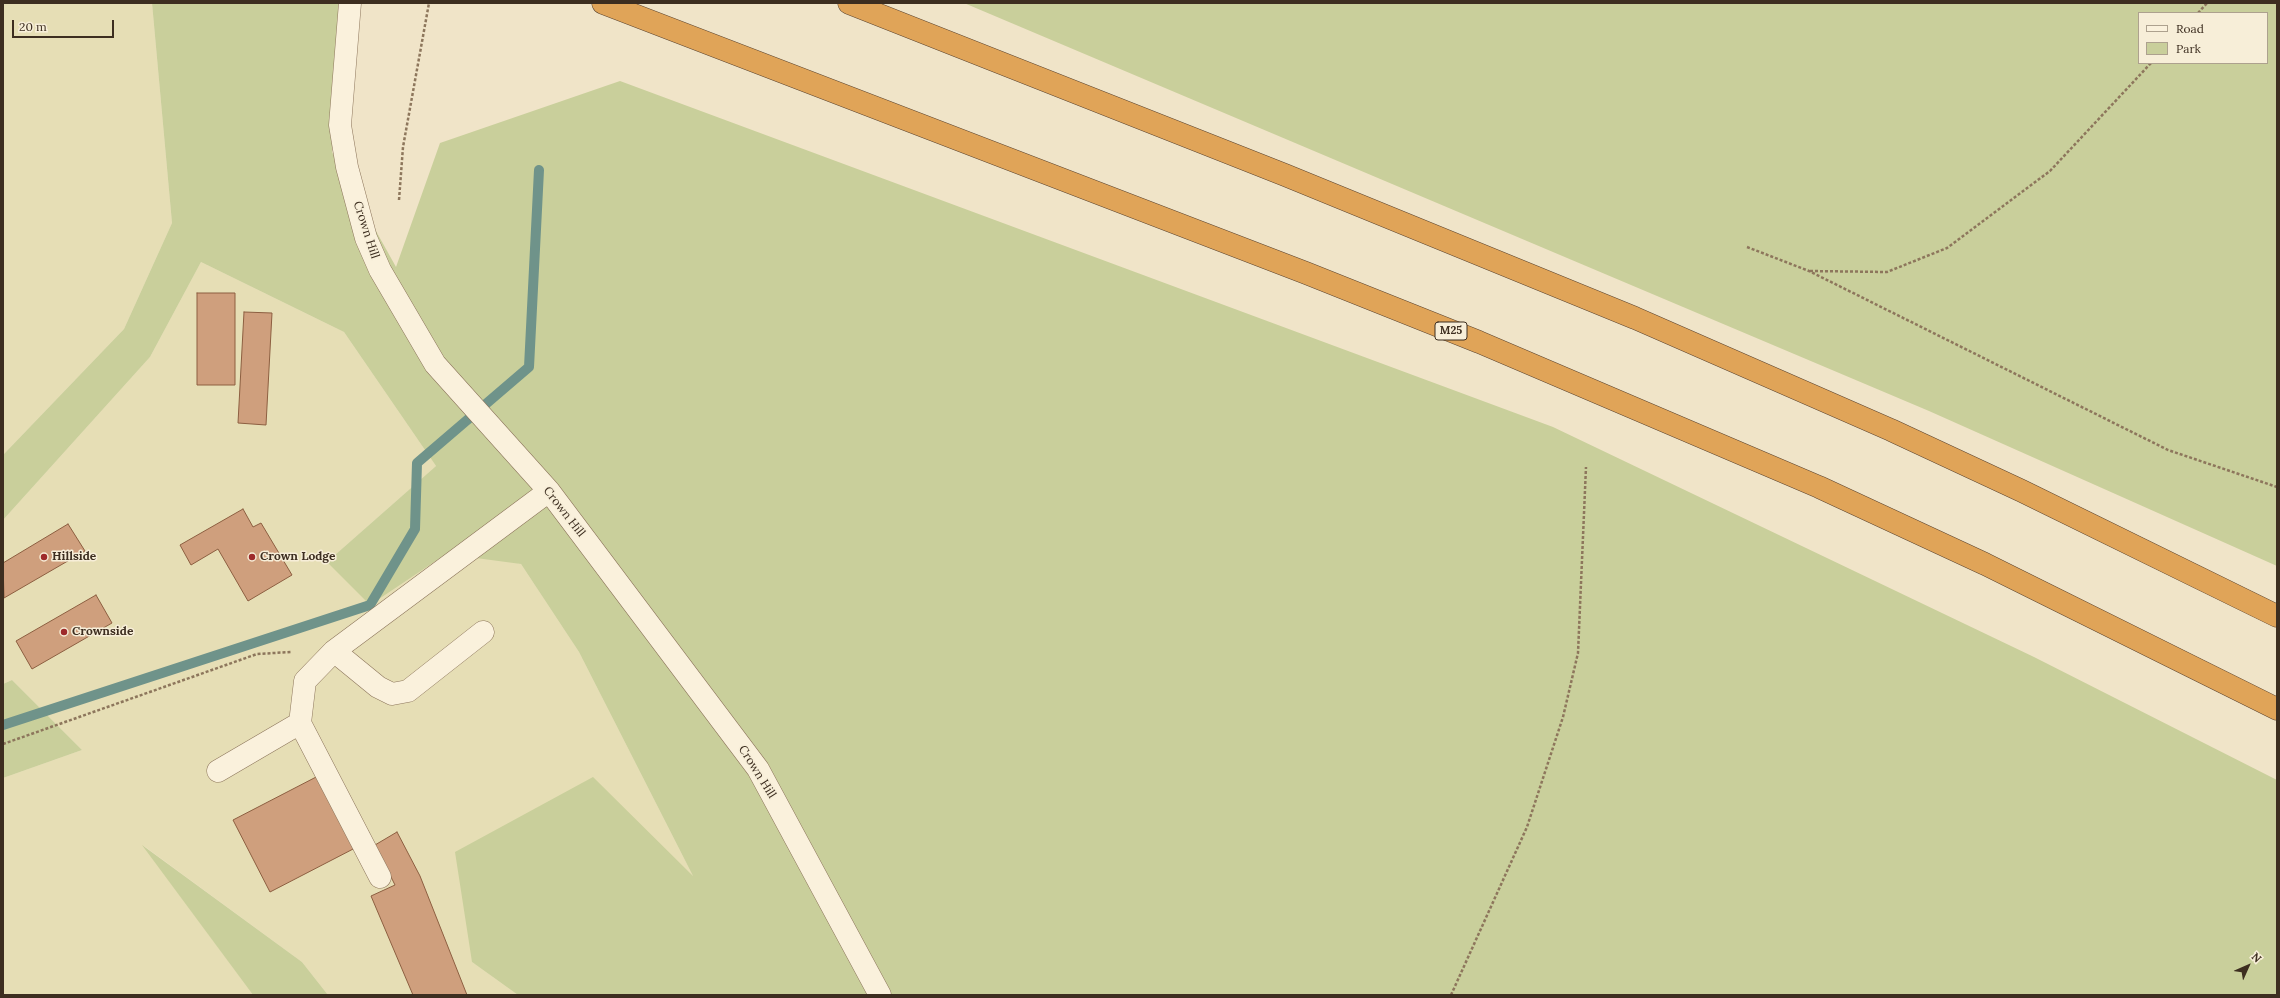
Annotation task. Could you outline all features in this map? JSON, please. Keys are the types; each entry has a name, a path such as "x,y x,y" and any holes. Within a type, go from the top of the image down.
{"highway":[{"name":"M25","path":"603,3 1306,273 1479,342 1819,487 1978,560 2277,709"},
{"path":"849,3 1286,175 1635,318 1891,430 2014,487 2277,616"}],"street":[{"name":"Crown Hill","path":"350,3 340,124 347,167 366,238 380,270 435,364 549,491 758,769 880,995"},
{"path":"380,877 300,723 305,681 334,651 549,491"},
{"path":"334,651 378,687 392,694 408,691 483,632"},
{"path":"218,772 300,723"}],"path":[{"path":"399,200 404,147 429,3"},
{"path":"2199,12 2207,3"},
{"path":"1809,271 1887,272 1947,248 2050,171 2150,64"},
{"path":"1747,247 1809,271 2168,450 2277,487"},
{"path":"1451,995 1526,827 1563,717 1578,653 1586,467"},
{"path":"3,744 257,654 334,651"}],"shaded area":[{"path":"3,3 152,3 172,223 124,329 3,455"},
{"path":"201,262 344,332 436,466 327,562 452,547 521,564 579,652 694,878 472,962 518,995 328,995 302,962 144,846 253,995 3,995 3,778 82,750 12,680 3,684 3,520 150,357"}],"green space":[{"path":"152,3 348,3 332,152 396,267 440,143 620,81 1553,427 2034,657 2277,780 2277,995 518,995 472,962 455,852 593,777 693,876 579,652 521,564 446,554 370,605 327,562 436,466 344,332 201,262 150,357 3,520 3,455 124,329 172,223"},
{"path":"964,3 2277,3 2277,566 1929,411"},
{"path":"12,680 82,750 3,778 3,684"},
{"path":"142,845 302,962 328,995 253,995"}],"building":[{"path":"197,293 235,293 235,385 197,385"},
{"path":"244,312 272,313 266,425 238,423"},
{"name":"Crown Lodge","path":"243,509 253,527 261,523 292,575 248,601 218,549 191,565 180,545"},
{"name":"Hillside","path":"68,524 85,551 4,598 3,563"},
{"name":"Crownside","path":"96,595 112,623 32,669 16,641"},
{"path":"320,775 357,847 270,892 233,820"},
{"path":"397,832 420,876 467,995 413,995 371,896 395,885 375,845"}],"waterway":[{"path":"3,725 370,605 415,529 417,463 529,367 539,170"}],"place":[{"name":"Hillside","path":"44,557"},
{"name":"Crown Lodge","path":"252,557"},
{"name":"Crownside","path":"64,632"}]}
